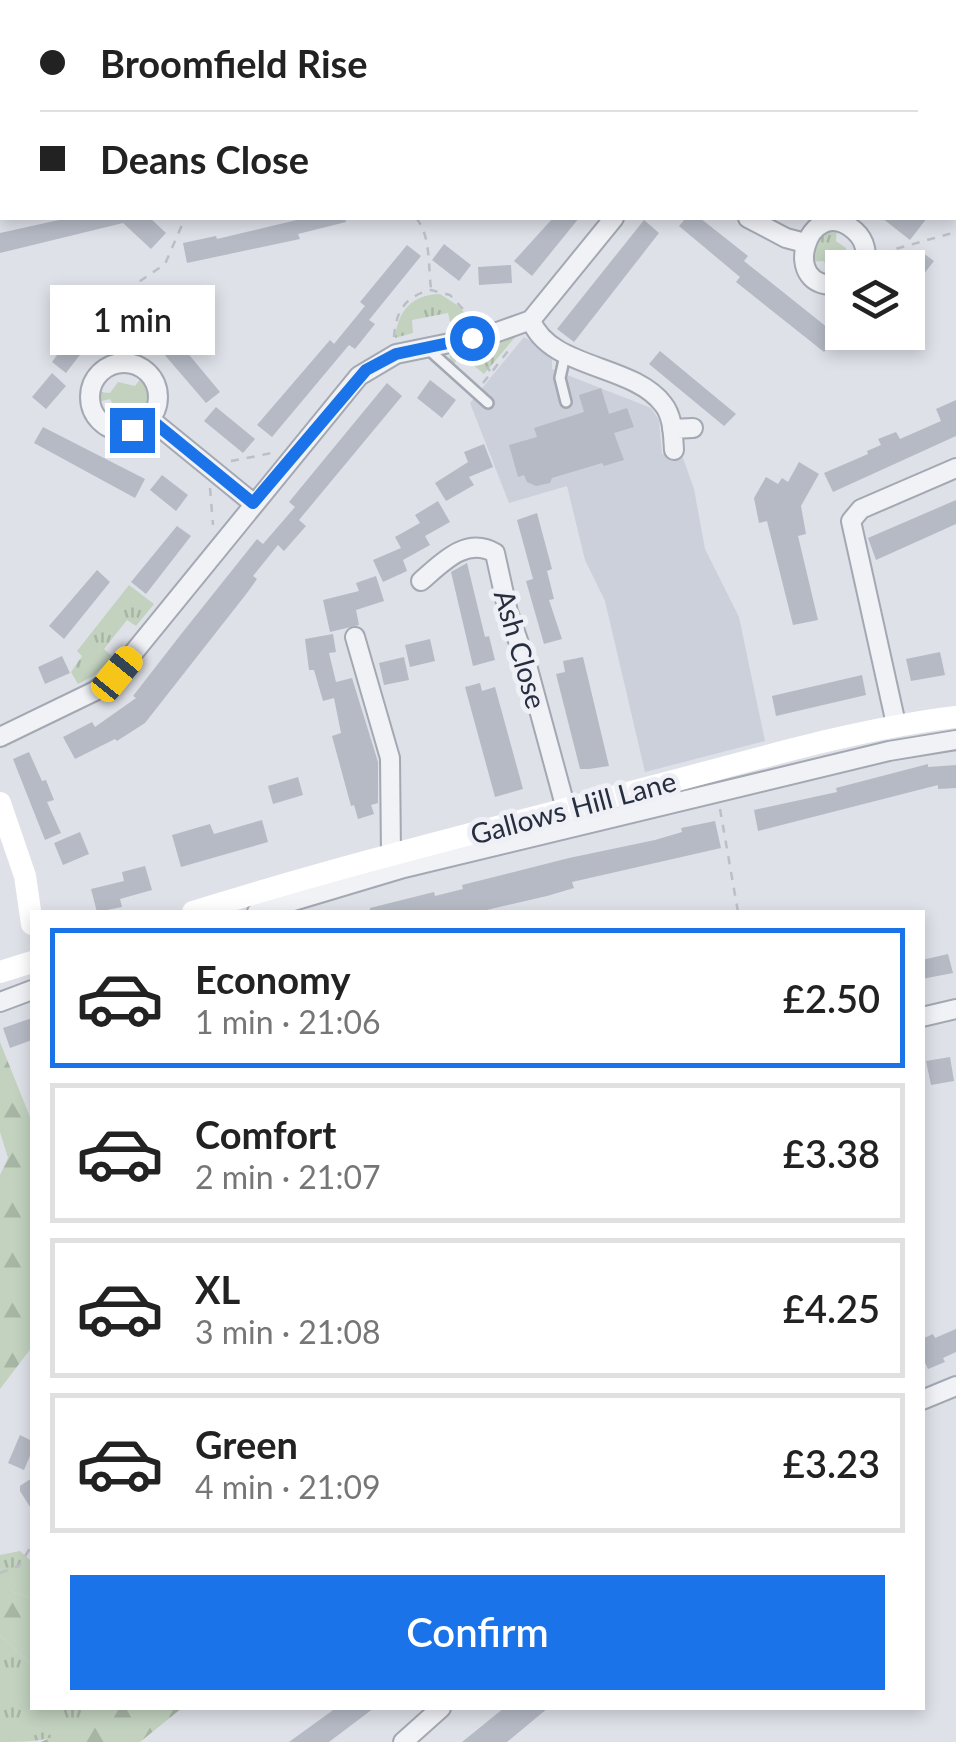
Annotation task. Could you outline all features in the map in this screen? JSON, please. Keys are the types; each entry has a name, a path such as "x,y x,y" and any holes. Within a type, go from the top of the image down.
{"street":[{"path":"0,737 109,681 359,376 396,354 525,327 612,220"},
{"path":"752,220 804,244"},
{"path":"825,284 804,264 804,244 816,228 841,223 862,238 867,250"},
{"path":"525,327 654,395 668,411 674,450"},
{"path":"150,419 253,503"},
{"path":"672,430 693,428"},
{"path":"896,724 851,521 862,509 956,468"},
{"name":"Ash Close","path":"421,581 441,573 451,555 468,548 495,552 508,612 528,669 566,809"},
{"path":"355,637 390,758 391,855"},
{"name":"Gallows Hill Lane","path":"263,910 404,868 725,783 896,724 956,716"},
{"name":"Gallows Hill Lane","path":"200,910 566,809 956,740"},
{"path":"0,802 25,876 30,910"},
{"path":"0,972 30,963"},
{"path":"0,1002 30,991"},
{"path":"925,1016 956,1009"},
{"path":"925,1399 956,1386"},
{"path":"402,1742 439,1710"}],"lane":[{"path":"426,347 488,402"},
{"path":"566,352 560,378 566,402"}],"path":[{"path":"125,356 130,288 164,264 183,220"},
{"path":"418,220 426,242 431,290"},
{"path":"903,250 956,232"},
{"path":"394,343 398,312 416,294 431,290 439,290 460,303 478,327"},
{"path":"478,388 525,327"},
{"path":"473,344 482,363 492,372"},
{"path":"220,463 282,451"},
{"path":"210,478 214,537"},
{"path":"725,783 738,910"},
{"path":"0,1573 18,1566 30,1548"}],"shaded area":[{"path":"524,337 552,354 552,369 651,408 659,420 662,454 682,455 694,489 705,549 739,617 765,741 645,772 605,601 585,560 567,486 509,503 470,403"}],"green space":[{"path":"837,228 836,241 846,250 825,250 825,263 810,262 819,234"},
{"path":"440,294 460,307 472,323 451,326 448,313 412,320 413,333 395,338 399,320 408,306"},
{"path":"516,336 484,374 461,355 452,366 450,353 455,347"},
{"path":"141,378 148,397 141,416 134,409 126,414 117,413 110,399 98,402 98,392 110,393 118,382 135,386"},
{"path":"129,585 154,604 136,626 127,620 104,649 113,657 78,684 71,672 82,656 77,651"},
{"path":"0,1042 30,1117 30,1350 0,1389 0,1175 8,1158 0,1132"},
{"path":"20,1551 30,1560 30,1598 0,1591 0,1555"},
{"path":"0,1591 30,1598 30,1663 0,1635"},
{"path":"0,1635 30,1663 30,1710 92,1710 57,1736 0,1742"},
{"path":"92,1710 180,1710 140,1742 41,1742"}],"building":[{"path":"59,220 152,220 166,233 151,249 123,223 0,253 0,233"},
{"path":"297,220 346,222 298,234 300,239 187,263 183,243 216,236 217,239"},
{"path":"551,220 577,220 532,276 514,261"},
{"path":"644,220 659,233 574,342 557,329"},
{"path":"684,220 703,220 748,256 744,261 825,326 826,350 824,352 736,282 740,277 679,226"},
{"path":"885,220 925,220 910,240"},
{"path":"444,244 471,265 459,281 432,260"},
{"path":"407,245 421,256 369,320 375,324 355,349 349,345 272,437 257,425 330,340 334,344 365,306 360,302"},
{"path":"925,254 934,261 925,272"},
{"path":"511,265 512,283 479,285 478,267"},
{"path":"147,304 220,392 206,403 132,317"},
{"path":"106,310 119,322 96,347 83,335"},
{"path":"71,336 86,347 66,373 52,362"},
{"path":"660,351 736,414 724,426 649,364"},
{"path":"52,373 66,386 46,409 32,397"},
{"path":"430,380 456,400 442,418 417,398"},
{"path":"387,383 402,396 299,520 306,526 284,551 278,545 253,576 257,579 247,593 145,723 117,741 75,759 63,737 92,722 95,727 136,698 133,696 257,539 263,544 295,507 289,502"},
{"path":"601,388 609,414 627,408 634,427 614,433 624,460 604,466 602,463 536,486 527,482 524,475 518,477 509,445 537,437 534,428 584,412 579,395"},
{"path":"956,400 956,436 833,492 824,473 868,454 867,451 881,445 878,439 896,432 900,439 941,421 936,409"},
{"path":"216,407 255,439 243,453 204,421"},
{"path":"43,427 145,479 135,498 34,443"},
{"path":"484,444 493,467 469,477 474,485 446,501 435,483 468,462 464,452"},
{"path":"799,462 819,474 801,506 806,534 798,536 818,620 793,625 767,521 759,523 754,498 766,477 778,484 782,478 788,482"},
{"path":"162,475 188,495 176,511 150,490"},
{"path":"956,500 956,524 876,560 868,538"},
{"path":"438,501 450,522 425,536 430,545 403,560 407,571 383,582 373,560 401,548 395,537 420,523 415,515"},
{"path":"537,513 552,569 547,571 554,599 549,600 562,639 544,644 526,581 533,579 517,520"},
{"path":"177,526 191,536 146,594 131,582"},
{"path":"467,563 485,637 489,636 495,660 473,666 451,572"},
{"path":"97,570 110,582 64,639 49,626"},
{"path":"376,576 384,601 356,610 359,625 330,632 323,600 359,591 356,583"},
{"path":"333,634 336,652 329,653 336,682 352,678 378,762 378,803 371,805 374,814 358,819 332,736 341,733 334,698 323,701 314,670 309,670 305,639"},
{"path":"430,639 435,661 410,667 405,645"},
{"path":"940,652 945,675 911,681 906,659"},
{"path":"62,656 70,673 45,684 38,667"},
{"path":"404,657 409,680 384,685 379,663"},
{"path":"583,657 609,766 589,769 580,769 556,674 565,672 563,661"},
{"path":"862,675 866,695 776,716 772,696"},
{"path":"480,683 482,691 495,687 523,789 495,797 465,687"},
{"path":"29,752 54,800 47,802 61,833 45,840 13,759"},
{"path":"928,764 956,765 956,788 938,789 938,785 758,831 754,810 837,792 836,788"},
{"path":"298,777 303,795 273,804 268,786"},
{"path":"262,820 268,842 181,867 172,835 210,824 214,834"},
{"path":"715,821 721,848 572,882 574,888 487,910 370,910 434,892 435,896 463,889 462,885 569,858 655,840 682,832 681,828"},
{"path":"80,832 89,854 63,865 54,843"},
{"path":"145,866 152,890 120,899 122,907 96,910 91,889 124,881 122,872"},
{"path":"948,954 953,973 925,978 925,959"},
{"path":"30,1019 30,1041 10,1048 3,1028"},
{"path":"950,1057 954,1081 931,1085 926,1061"},
{"path":"956,1329 956,1352 928,1369 925,1338 933,1334 935,1338"},
{"path":"20,1435 30,1440 30,1456 24,1470 8,1463"},
{"path":"30,1479 30,1507 20,1491 20,1486"},
{"path":"333,1710 371,1710 329,1742 289,1742"},
{"path":"502,1710 546,1710 507,1742 462,1742"}],"route":[{"path":"132,430 150,419 253,503 366,370 396,354 472,338"}]}
